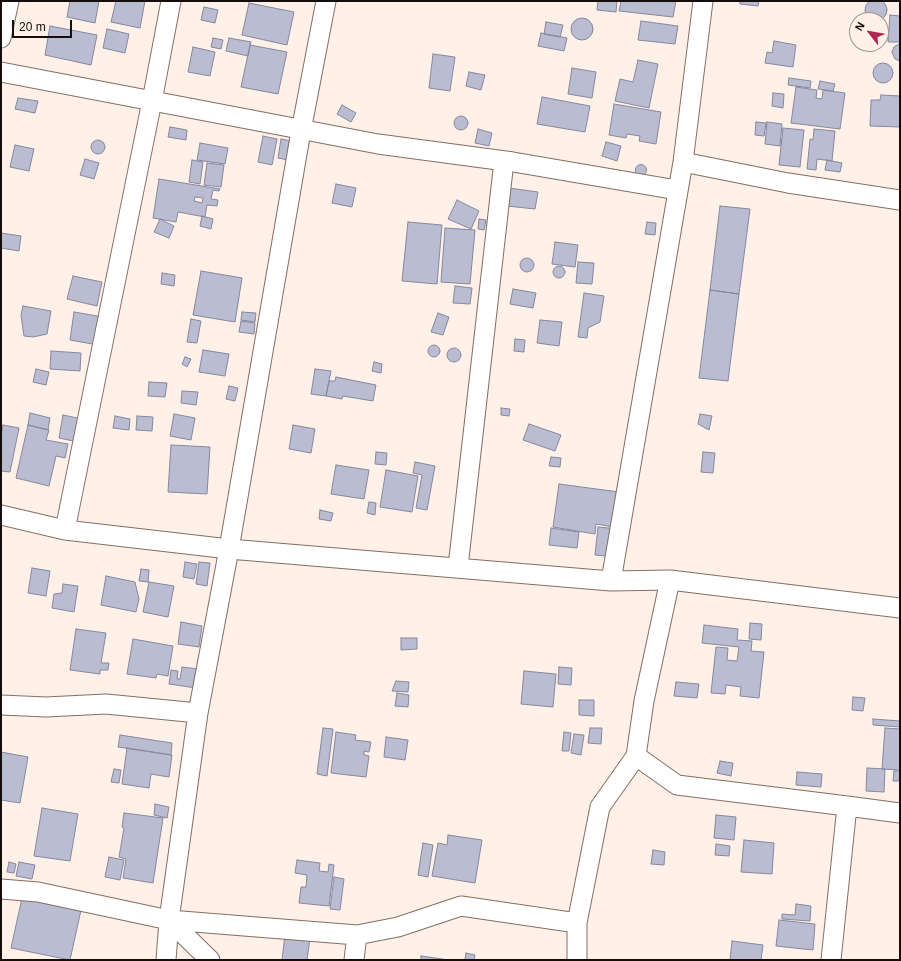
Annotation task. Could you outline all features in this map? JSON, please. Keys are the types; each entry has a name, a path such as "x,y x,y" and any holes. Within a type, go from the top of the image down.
{"street":[{"path":"1,38 9,1"},
{"path":"65,530 171,1"},
{"path":"166,960 169,920 198,712 230,549 301,131 326,1"},
{"path":"611,581 683,162 704,1"},
{"path":"1,72 301,131 378,144 504,161 677,190"},
{"path":"458,567 504,161"},
{"path":"683,162 788,183 900,200"},
{"path":"1,515 65,530 230,549 611,581 670,580 900,608"},
{"path":"576,960 577,923 600,807 636,756 644,701 670,580"},
{"path":"1,706 46,707 106,704 198,712"},
{"path":"636,756 676,786 900,813"},
{"path":"831,960 847,806"},
{"path":"1,889 38,892 169,920 357,935 398,927 461,906 577,923"},
{"path":"169,920 210,960"},
{"path":"354,960 357,935"}],"building":[{"path":"876,-1 884,2 886,12 866,12 865,10 868,2"},
{"path":"70,1 99,1 95,23 67,17"},
{"path":"116,1 145,1 140,28 111,22"},
{"path":"598,1 617,1 616,12 597,10"},
{"path":"621,1 676,1 673,17 619,11"},
{"path":"740,1 759,1 758,6 740,4"},
{"path":"249,3 294,12 287,45 242,35"},
{"path":"204,7 218,10 215,23 201,20"},
{"path":"890,15 900,16 900,42 889,42"},
{"path":"582,18 590,21 593,29 590,37 582,40 574,37 571,29 574,21"},
{"path":"641,21 678,26 675,44 638,40"},
{"path":"546,22 563,25 560,37 544,34"},
{"path":"50,26 97,35 91,65 45,55"},
{"path":"107,29 129,34 125,53 103,48"},
{"path":"541,33 567,38 564,51 538,46"},
{"path":"213,38 223,40 221,49 211,47"},
{"path":"229,38 251,42 248,56 226,51"},
{"path":"774,41 796,45 793,67 765,63 767,52 772,53"},
{"path":"899,44 900,61 895,59 892,52 894,47"},
{"path":"250,45 287,52 278,94 241,87"},
{"path":"193,47 215,52 210,76 188,72"},
{"path":"433,54 455,57 450,91 429,88"},
{"path":"638,60 658,64 649,108 615,101 620,79 633,82"},
{"path":"883,63 890,66 893,73 890,80 883,83 876,80 873,73 876,66"},
{"path":"572,68 596,72 592,98 568,94"},
{"path":"469,72 485,75 481,90 466,86"},
{"path":"789,78 811,81 810,88 788,85"},
{"path":"820,81 835,84 833,91 818,89"},
{"path":"796,87 817,90 816,98 822,99 823,90 845,93 840,129 791,123"},
{"path":"773,93 784,94 783,108 772,106"},
{"path":"881,95 900,96 900,127 870,126 871,100 880,100"},
{"path":"542,97 590,106 585,132 537,124"},
{"path":"18,98 38,101 35,113 15,109"},
{"path":"614,104 661,112 656,144 639,141 640,136 627,134 626,138 609,135"},
{"path":"342,105 356,113 351,122 337,114"},
{"path":"458,116 464,116 468,120 468,126 464,130 458,130 454,126 454,120"},
{"path":"756,122 766,123 764,136 755,135"},
{"path":"767,122 782,124 780,146 765,144"},
{"path":"170,127 187,130 186,140 168,137"},
{"path":"783,128 804,130 800,167 779,165"},
{"path":"478,129 492,133 489,146 475,143"},
{"path":"814,129 835,131 832,161 817,159 816,170 807,169 810,139 813,140"},
{"path":"263,136 277,139 272,165 258,162"},
{"path":"281,139 292,141 288,160 278,158"},
{"path":"95,140 101,140 105,144 105,150 101,154 95,154 91,150 91,144"},
{"path":"606,142 621,146 617,161 602,156"},
{"path":"200,143 228,148 225,164 197,160"},
{"path":"15,145 34,149 29,171 10,167"},
{"path":"85,159 99,163 94,179 80,175"},
{"path":"192,160 203,162 200,184 189,182"},
{"path":"827,160 842,163 840,172 825,170"},
{"path":"207,163 224,165 221,187 204,185"},
{"path":"641,164 645,166 647,170 645,174 641,176 637,174 635,170 637,166"},
{"path":"159,179 220,189 219,191 213,190 211,199 218,200 217,206 207,205 205,217 178,212 176,222 153,218","holes":["195,197 203,198 202,203 194,201"]},
{"path":"336,184 356,188 352,207 332,203"},
{"path":"509,188 538,192 535,209 507,206"},
{"path":"457,200 479,211 471,229 448,219"},
{"path":"720,206 750,209 739,294 710,290"},
{"path":"202,216 213,219 211,229 200,226"},
{"path":"160,219 174,226 169,238 154,232"},
{"path":"479,219 486,220 484,230 478,229"},
{"path":"408,222 442,225 437,284 402,281"},
{"path":"647,222 656,223 655,235 645,234"},
{"path":"445,228 475,230 470,284 441,282"},
{"path":"1,233 21,236 19,251 1,248"},
{"path":"555,242 578,245 575,267 552,264"},
{"path":"524,258 530,258 534,262 534,268 530,272 524,272 520,268 520,262"},
{"path":"578,262 594,263 592,284 576,283"},
{"path":"561,266 564,267 564,277 557,278 554,277 553,270 554,267"},
{"path":"201,271 242,278 235,322 193,315"},
{"path":"162,273 175,275 174,286 161,284"},
{"path":"73,276 102,282 97,306 67,299"},
{"path":"455,286 472,288 470,304 453,303"},
{"path":"513,289 536,293 533,308 510,304"},
{"path":"710,290 739,294 728,381 699,378"},
{"path":"584,293 604,296 600,322 588,328 587,338 578,337"},
{"path":"23,306 51,311 47,334 33,337 24,336 21,315"},
{"path":"74,312 103,317 98,345 70,340"},
{"path":"242,312 256,313 255,322 241,320"},
{"path":"438,313 449,317 443,335 431,332"},
{"path":"191,319 201,321 197,343 187,342"},
{"path":"540,320 562,322 559,346 537,343"},
{"path":"241,321 255,323 254,334 239,332"},
{"path":"515,339 525,340 524,352 514,351"},
{"path":"432,345 436,345 440,351 436,357 432,357 428,353 428,349"},
{"path":"451,348 457,348 461,352 461,358 457,362 451,362 447,358 447,352"},
{"path":"203,350 229,354 225,376 199,372"},
{"path":"51,351 81,353 80,371 50,369"},
{"path":"185,357 191,359 187,367 182,364"},
{"path":"374,362 382,364 381,373 372,371"},
{"path":"36,369 49,372 46,385 33,382"},
{"path":"315,369 331,371 326,396 311,394"},
{"path":"336,377 376,385 373,401 343,396 342,399 326,396 329,381 335,381"},
{"path":"149,382 167,383 165,397 148,396"},
{"path":"229,386 238,388 235,401 226,399"},
{"path":"182,391 198,392 196,405 181,403"},
{"path":"501,408 510,409 509,416 501,415"},
{"path":"30,413 50,418 48,430 28,425"},
{"path":"174,414 195,418 191,440 170,436"},
{"path":"700,414 712,416 709,430 698,424"},
{"path":"63,415 82,419 78,442 59,438"},
{"path":"115,416 130,419 129,430 113,428"},
{"path":"137,416 153,417 152,431 136,430"},
{"path":"529,424 561,435 555,451 523,440"},
{"path":"3,425 19,428 10,472 1,471 1,436"},
{"path":"28,425 49,430 46,440 68,444 65,458 56,456 49,486 16,478"},
{"path":"293,425 315,429 311,453 289,449"},
{"path":"171,445 210,447 207,494 168,492"},
{"path":"376,452 387,453 386,465 375,464"},
{"path":"703,452 715,453 713,473 701,472"},
{"path":"551,457 561,458 560,467 549,466"},
{"path":"415,462 435,466 427,510 416,508 422,475 413,473"},
{"path":"336,465 369,470 364,499 331,494"},
{"path":"386,470 418,476 412,512 380,507"},
{"path":"559,484 619,492 614,527 596,524 595,534 553,527"},
{"path":"369,502 376,503 375,515 367,513"},
{"path":"320,510 333,513 331,521 319,519"},
{"path":"598,527 619,529 616,557 595,555"},
{"path":"551,528 579,532 577,548 549,545"},
{"path":"185,562 197,564 194,579 183,577"},
{"path":"199,562 210,563 207,586 196,584"},
{"path":"32,568 50,571 46,596 28,593"},
{"path":"141,569 149,570 148,582 139,581"},
{"path":"106,576 135,582 139,599 136,612 101,605"},
{"path":"149,582 174,586 168,617 143,612"},
{"path":"63,584 78,586 74,612 52,608 54,594 62,593"},
{"path":"181,622 202,626 199,647 178,644"},
{"path":"750,623 762,624 761,640 749,639"},
{"path":"704,625 738,629 737,640 752,641 751,651 764,652 759,698 740,696 741,687 726,685 725,694 711,693 716,647 728,648 727,660 737,661 739,647 702,643"},
{"path":"76,629 106,633 101,663 109,663 108,670 100,670 100,674 70,670"},
{"path":"401,638 417,638 417,649 401,650"},
{"path":"133,639 173,646 168,676 157,674 156,678 127,674"},
{"path":"182,667 198,669 196,688 169,684 171,670 178,671 177,679 180,679"},
{"path":"559,667 572,668 571,685 558,684"},
{"path":"524,671 556,674 553,707 521,704"},
{"path":"396,681 409,682 408,692 392,691"},
{"path":"676,682 699,684 697,698 674,696"},
{"path":"397,693 409,695 408,707 395,706"},
{"path":"853,697 865,698 863,711 852,710"},
{"path":"579,700 594,700 594,716 579,715"},
{"path":"873,719 900,721 900,727 873,725"},
{"path":"323,728 333,729 327,776 317,774"},
{"path":"590,728 602,728 601,744 588,743"},
{"path":"885,728 900,729 900,770 882,769"},
{"path":"336,732 356,735 355,740 371,742 369,752 364,751 364,755 369,756 366,777 331,773"},
{"path":"564,732 571,733 569,751 562,751"},
{"path":"574,734 584,735 581,755 571,753"},
{"path":"120,735 172,743 171,755 118,747"},
{"path":"386,737 408,740 405,760 384,757"},
{"path":"127,748 172,755 169,777 151,774 149,788 122,784"},
{"path":"1,752 28,757 20,803 1,800"},
{"path":"720,761 733,763 731,776 717,773"},
{"path":"867,768 885,769 884,792 866,791"},
{"path":"114,769 121,770 119,783 111,782"},
{"path":"894,771 900,771 900,781 893,781"},
{"path":"797,772 822,774 821,787 796,785"},
{"path":"155,804 169,807 167,818 154,815"},
{"path":"42,808 78,814 70,861 34,856"},
{"path":"124,813 163,818 153,883 123,878 126,859 119,857 124,828 122,827"},
{"path":"716,815 736,817 734,840 714,838"},
{"path":"448,835 482,840 475,883 432,876 438,843 447,845"},
{"path":"744,840 774,843 772,874 741,872"},
{"path":"423,843 433,845 428,877 418,875"},
{"path":"716,844 730,846 729,856 715,855"},
{"path":"653,850 665,852 664,865 651,864"},
{"path":"109,857 124,860 120,880 105,877"},
{"path":"297,860 320,863 319,871 328,872 329,864 334,865 329,906 299,903 301,887 306,887 307,875 295,873"},
{"path":"9,862 16,864 14,873 7,872"},
{"path":"19,862 35,865 32,879 16,876"},
{"path":"334,877 344,879 340,910 330,909"},
{"path":"22,898 81,910 70,960 11,948"},
{"path":"796,904 811,906 810,921 782,919 782,914 795,915"},
{"path":"779,920 815,924 813,950 776,946"},
{"path":"285,935 310,938 307,960 282,960"},
{"path":"732,941 763,945 761,960 730,960"},
{"path":"466,953 475,955 474,960 465,960"},
{"path":"421,956 449,960 421,960"}]}
